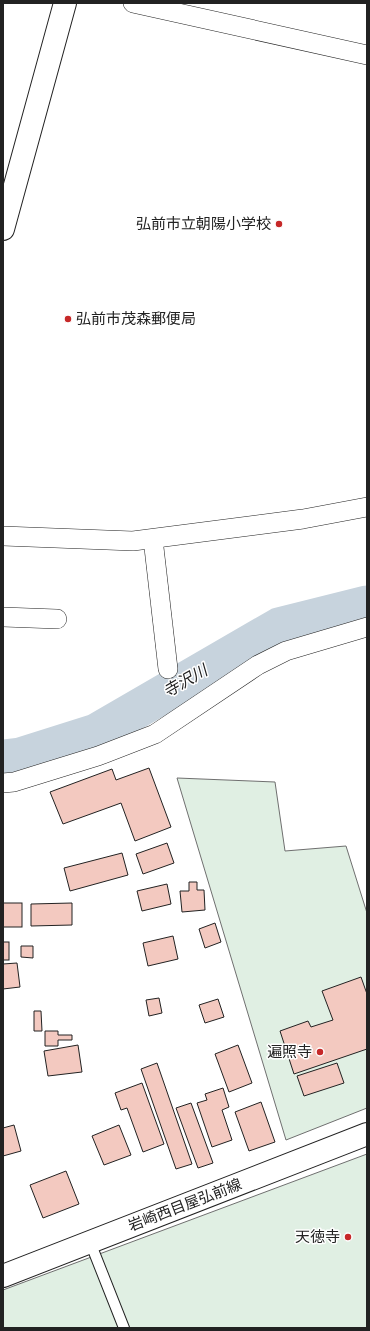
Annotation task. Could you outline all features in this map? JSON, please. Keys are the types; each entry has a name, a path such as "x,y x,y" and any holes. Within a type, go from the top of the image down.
{"main road":[{"path":"3,230 66,3"},
{"name":"岩崎西目屋弘前線","path":"3,1276 367,1134"}],"street":[{"path":"133,3 367,54"},
{"path":"3,536 133,541 304,519 367,507"},
{"path":"153,539 168,669"},
{"path":"3,617 57,620"},
{"path":"3,784 98,756 155,734 258,665 286,651 367,627"}],"lane":[{"path":"90,1242 124,1328"}],"green space":[{"path":"177,778 275,782 285,851 346,846 367,913 367,1108 286,1140"},
{"path":"367,1154 367,1328 3,1328 3,1290"}],"building":[{"path":"149,768 171,827 135,841 121,803 63,824 50,792 112,769 116,780"},
{"path":"167,843 174,863 143,874 136,854"},
{"path":"122,853 128,875 70,891 64,868"},
{"path":"189,882 197,882 197,890 204,890 205,910 182,912 180,891 189,891"},
{"path":"167,884 171,904 142,911 137,891"},
{"path":"3,903 22,903 22,927 3,927"},
{"path":"72,903 72,925 31,926 31,904"},
{"path":"215,923 221,942 205,948 199,929"},
{"path":"173,936 178,959 148,966 143,943"},
{"path":"3,942 9,942 9,960 3,960"},
{"path":"21,946 33,946 33,958 21,957"},
{"path":"17,963 20,987 3,989 3,964"},
{"path":"361,977 367,994 367,1049 294,1074 280,1031 308,1021 311,1027 333,1020 322,991"},
{"path":"159,998 162,1013 149,1016 146,1000"},
{"path":"218,999 224,1017 205,1023 199,1005"},
{"path":"34,1011 41,1011 42,1031 34,1031"},
{"path":"45,1031 58,1031 58,1035 72,1035 72,1040 58,1040 58,1046 45,1046"},
{"path":"78,1045 82,1072 48,1076 44,1051"},
{"path":"238,1045 252,1083 229,1092 215,1054"},
{"path":"157,1063 192,1164 176,1169 141,1069"},
{"path":"337,1063 344,1083 304,1096 297,1076"},
{"path":"142,1083 164,1144 143,1152 127,1108 121,1110 115,1093"},
{"path":"223,1088 229,1107 222,1110 232,1140 212,1147 197,1103 207,1100 205,1094"},
{"path":"261,1102 275,1142 249,1151 235,1112"},
{"path":"191,1103 213,1163 198,1168 176,1108"},
{"path":"14,1125 21,1151 3,1156 3,1128"},
{"path":"119,1125 131,1155 104,1165 92,1136"},
{"path":"66,1171 79,1204 43,1218 30,1185"}],"waterway":[{"name":"寺沢川","path":"3,759 20,757 96,733 279,627 367,605"}],"place":[{"name":"弘前市立朝陽小学校","path":"279,224"},
{"name":"弘前市茂森郵便局","path":"68,319"},
{"name":"遍照寺","path":"320,1052"},
{"name":"天徳寺","path":"348,1237"}]}
